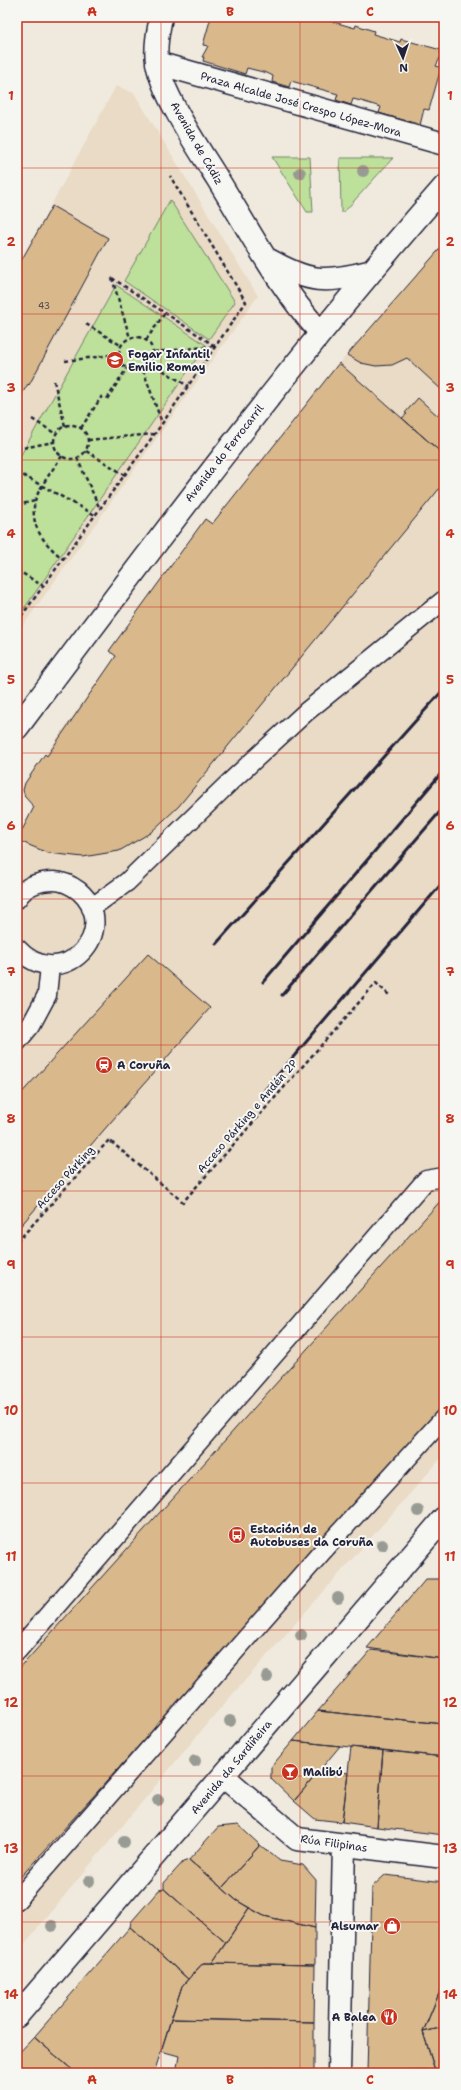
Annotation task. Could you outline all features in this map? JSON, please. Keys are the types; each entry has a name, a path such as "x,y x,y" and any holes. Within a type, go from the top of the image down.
{"street":[{"name":"Avenida de Cádiz","path":"160,17 156,40 157,63 167,91 185,125 266,259 295,304 320,332"},
{"name":"Praza Alcalde José Crespo López-Mora","path":"157,63 444,144"},
{"name":"Avenida do Ferrocarril","path":"17,728 201,482 369,272 444,188"},
{"name":"Avenida de Cádiz","path":"266,259 292,274 314,280 336,280 369,272"},
{"name":"Avenida da Sardiñeira","path":"17,2016 444,1518"},
{"name":"Rúa Filipinas","path":"223,1776 297,1839 444,1857"},
{"path":"339,2073 344,1845"}],"lane":[{"path":"91,908 127,882 230,782 306,712 444,600"},
{"path":"17,899 20,894 32,885 45,881 60,881 73,886 84,895 91,908 94,921 93,935 86,948 76,958 64,964 50,966 36,963 24,956 17,948"},
{"path":"17,1042 31,1025 47,995 50,966"},
{"path":"17,1651 426,1180 444,1177"},
{"path":"17,1900 321,1553 444,1418"}],"path":[{"path":"17,622 162,423 246,302 170,176"},
{"path":"130,338 112,278 215,346"},
{"path":"146,340 165,313"},
{"path":"86,324 122,346"},
{"path":"138,337 146,340 154,352 151,363 143,370 137,371 127,368 120,359 119,354 122,346 130,338 138,337"},
{"path":"154,352 215,346"},
{"path":"65,361 119,354"},
{"path":"151,363 188,386"},
{"path":"107,399 127,368"},
{"path":"143,370 162,423"},
{"path":"54,381 65,426"},
{"path":"81,428 102,396"},
{"path":"32,419 56,434"},
{"path":"73,425 81,428 87,434 88,440 86,451 77,458 72,459 62,456 57,452 54,442 56,434 65,426 73,425"},
{"path":"88,440 154,434"},
{"path":"17,449 54,442"},
{"path":"86,451 125,474"},
{"path":"62,456 35,501 34,515 38,533 50,548 63,559"},
{"path":"77,458 100,509"},
{"path":"17,472 95,515"},
{"path":"17,505 35,501"},
{"path":"17,570 43,586"},
{"name":"Acceso Párking e Andén 2P","path":"109,1140 183,1202 376,983 389,995"},
{"name":"Acceso Párking","path":"17,1242 109,1140"}],"shaded area":[{"name":"Fogar Infantil Emilio Romay","path":"116,86 134,93 258,296 17,634 17,268"},
{"path":"444,244 444,1455 211,1719 17,1953 17,858 26,844 17,839 34,807 25,797 23,786 116,656 109,651 205,519 213,524 331,373"}],"green space":[{"path":"272,157 310,157 313,212 307,212"},
{"path":"340,158 393,158 344,212 341,212"},
{"path":"170,200 235,302 209,339 124,281"},
{"path":"116,285 206,345 17,619 17,462"}],"building":[{"path":"211,17 316,17 355,28 356,25 374,31 373,34 400,42 401,39 441,50 440,53 442,54 436,66 441,68 429,110 424,109 420,125 379,113 381,107 361,101 353,99 351,105 336,100 338,94 291,81 289,87 272,82 273,76 267,73 247,68 245,74 203,61 204,57 202,57 208,46 203,45"},
{"path":"52,206 108,238 29,385 28,384 17,402 17,268"},
{"path":"444,244 444,392 407,358 392,365 376,366 361,363 347,355"},
{"path":"339,363 444,455 444,483 178,807 150,833 119,851 83,857 48,853 17,840 34,807 25,797 23,790 25,783 45,754 47,756 116,656 109,651 205,519 212,524"},
{"path":"418,398 437,415 444,407 444,455 402,418 407,414 405,413"},
{"name":"A Coruña","path":"148,954 210,1008 17,1230 17,1098"},
{"path":"444,1197 444,1407 17,1881 17,1671"},
{"path":"426,1579 441,1579 444,1602 444,1659 367,1648"},
{"path":"371,1650 444,1659 444,1724 318,1711"},
{"path":"318,1711 444,1724 444,1757 293,1741"},
{"path":"293,1741 340,1746 294,1801 271,1779 271,1767"},
{"path":"351,1747 383,1750 377,1827 342,1822"},
{"path":"383,1750 444,1757 444,1835 377,1827"},
{"path":"323,1767 328,1770 348,1773 342,1822 315,1819 294,1801"},
{"path":"238,1825 260,1845 222,1888 189,1860 218,1827"},
{"path":"260,1845 280,1861 303,1865 316,1880 315,1928 264,1916 236,1900 222,1888"},
{"path":"189,1860 236,1900 249,1908 226,1943 164,1889 164,1883 183,1862"},
{"path":"385,1875 444,1882 444,1982 423,2032 435,2071 367,2072 372,1887"},
{"path":"164,1889 226,1943 212,1963 203,1963 188,1979 130,1927 131,1922 159,1890"},
{"path":"249,1908 264,1916 315,1928 315,1965 212,1963"},
{"path":"130,1927 188,1979 182,1986 154,2073 76,2073 34,2037"},
{"path":"203,1963 315,1965 314,2022 171,2019 182,1986"},
{"path":"444,1982 444,2027 423,2032 437,1998"},
{"path":"171,2019 314,2022 314,2073 279,2073 267,2068 264,2073 176,2073 179,2056 161,2051"},
{"path":"444,2027 444,2073 436,2073 423,2032"},
{"path":"34,2037 76,2073 17,2073 17,2055"},
{"path":"267,2068 279,2073 264,2073"},
{"path":"435,2071 436,2073 367,2073 367,2072"}],"railway":[{"path":"216,944 444,689"},
{"path":"263,982 444,770"},
{"path":"282,995 444,807"},
{"path":"265,1090 444,881"}],"place":[{"name":"Fogar Infantil Emilio Romay","path":"115,360"},
{"name":"A Coruña","path":"104,1065"},
{"name":"Estación de Autobuses da Coruña","path":"237,1535"},
{"name":"Malibú","path":"290,1772"},
{"name":"Alsumar","path":"392,1926"},
{"name":"A Balea","path":"389,2017"}]}
